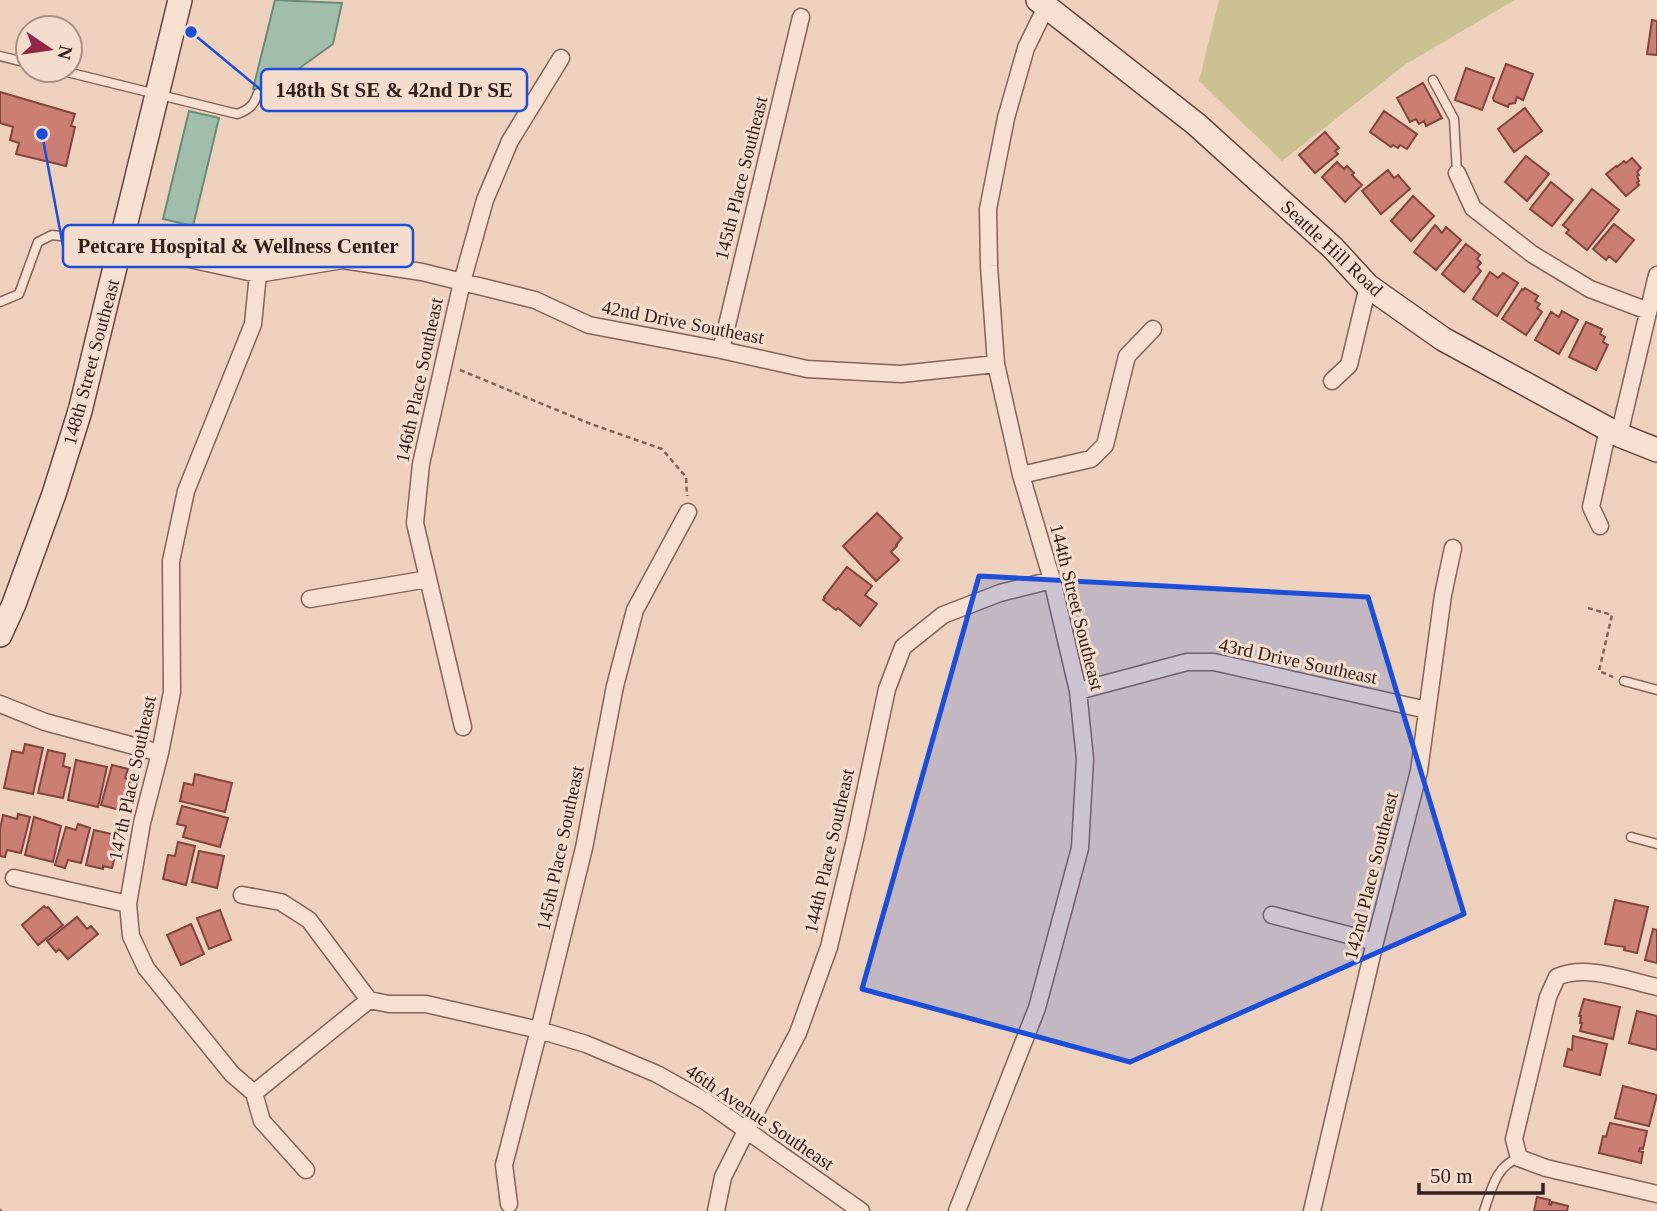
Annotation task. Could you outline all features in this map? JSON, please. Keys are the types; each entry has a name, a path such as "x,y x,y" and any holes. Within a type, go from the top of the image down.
{"main road":[{"name":"148th Street Southeast","path":"0,635 54,494 83,399 180,0"},
{"name":"Seattle Hill Road","path":"1042,4 1196,124 1333,248 1368,286 1443,339 1613,432 1657,450"}],"street":[{"name":"144th Street Southeast","path":"957,1211 1037,1007 1080,848 1085,759 1078,691 1052,580 1021,475 996,364 989,266 988,209 1006,118 1042,4"},
{"name":"145th Place Southeast","path":"721,350 801,17"},
{"name":"146th Place Southeast","path":"463,727 415,523 421,464 462,282 485,200 510,141 561,58"},
{"path":"1457,173 1473,208 1532,254 1590,289 1648,311"},
{"name":"42nd Drive Southeast","path":"121,244 258,274 343,260 422,272 535,300 589,325 807,369 901,374 996,364"},
{"name":"147th Place Southeast","path":"254,1093 232,1074 146,968 131,936 128,904 142,823 172,692 171,561 187,491 253,324 258,274"},
{"path":"1600,526 1591,507 1657,275"},
{"path":"1332,381 1349,365 1368,286"},
{"path":"1021,475 1091,459 1105,445 1127,356 1153,330"},
{"name":"145th Place Southeast","path":"509,1204 504,1165 584,848 615,686 635,610 688,512"},
{"name":"142nd Place Southeast","path":"1312,1211 1419,771 1441,607 1453,548"},
{"path":"310,599 428,579"},
{"name":"144th Place Southeast","path":"716,1211 723,1177 798,1032 829,947 887,689 903,647 943,615 1000,593 1052,580"},
{"name":"43rd Drive Southeast","path":"1078,691 1187,662 1214,662 1427,710"},
{"path":"0,704 46,722 160,753"},
{"path":"14,878 128,904"},
{"path":"242,895 281,902 309,920 369,1000 254,1093 262,1121 306,1170"},
{"path":"1272,915 1376,942"},
{"path":"1657,987 1590,971 1568,972 1557,977 1548,997 1514,1139 1519,1158 1546,1168 1657,1194"},
{"name":"46th Avenue Southeast","path":"369,1000 426,1004 539,1030 586,1044 657,1074 747,1129 861,1211"}],"lane":[{"path":"84,76 237,114 248,110 258,93"},
{"path":"1433,80 1454,119 1457,173"},
{"path":"0,302 19,295 38,242 52,235 121,244"},
{"path":"1624,681 1657,690"},
{"path":"1631,837 1657,844"},
{"path":"1484,1211 1499,1172 1511,1160 1519,1158"}],"path":[{"path":"444,364 591,424 662,449 687,477 688,512"},
{"path":"1588,608 1612,615 1599,671 1624,681"}],"highlighted area":[{"path":"979,576 1368,597 1464,914 1130,1062 862,989"}],"shaded area":[{"path":"275,0 342,3 333,44 265,93 253,89"},
{"path":"1219,0 1515,0 1406,64 1282,161 1199,81"},
{"path":"189,111 219,118 193,226 163,219"}],"building":[{"path":"1652,20 1657,21 1657,55 1647,54"},
{"path":"1506,64 1533,74 1523,100 1517,97 1515,103 1509,104 1508,107 1493,98"},
{"path":"1466,68 1494,78 1482,110 1455,100"},
{"path":"1423,83 1442,118 1426,126 1424,121 1419,124 1416,119 1410,122 1397,98"},
{"path":"0,92 75,114 71,126 75,127 66,166 16,154 19,143 10,140 13,127 0,123"},
{"path":"1525,108 1542,131 1514,152 1498,129"},
{"path":"1384,111 1417,134 1407,149 1400,145 1398,148 1393,145 1391,147 1370,132"},
{"path":"1325,132 1339,148 1335,151 1338,154 1315,173 1299,155"},
{"path":"1526,156 1549,174 1527,201 1505,182"},
{"path":"1632,158 1641,168 1637,172 1639,185 1626,196 1606,174"},
{"path":"1337,162 1344,169 1347,166 1362,185 1345,202 1322,177"},
{"path":"1388,170 1394,178 1398,175 1410,189 1381,214 1362,191"},
{"path":"1551,182 1573,200 1552,226 1530,209"},
{"path":"1592,189 1619,210 1587,250 1566,233 1569,230 1563,225"},
{"path":"1413,196 1434,216 1411,241 1391,221"},
{"path":"1614,224 1634,240 1616,262 1609,256 1606,260 1593,249"},
{"path":"1435,225 1442,233 1446,227 1461,240 1436,270 1414,252"},
{"path":"1466,244 1480,255 1477,259 1481,263 1477,267 1481,271 1464,292 1442,274"},
{"path":"1490,272 1498,278 1503,273 1518,283 1497,316 1473,299"},
{"path":"1525,288 1538,296 1535,301 1540,304 1537,308 1542,312 1526,335 1502,319"},
{"path":"1562,311 1578,320 1559,354 1535,340 1551,312 1559,317"},
{"path":"1586,322 1602,329 1600,334 1605,337 1603,342 1608,345 1596,370 1569,357"},
{"path":"877,513 902,538 891,552 899,560 876,581 843,546"},
{"path":"847,567 872,586 865,595 877,604 860,626 823,600"},
{"path":"25,744 43,748 33,794 4,788 12,751 23,753"},
{"path":"48,750 65,754 63,766 70,768 63,798 38,793"},
{"path":"76,760 107,767 98,807 68,800"},
{"path":"112,765 128,769 125,778 134,781 127,812 101,805"},
{"path":"195,774 232,783 225,812 180,801 184,783 193,785"},
{"path":"182,806 228,818 220,847 183,837 186,826 177,824"},
{"path":"18,814 30,817 21,853 7,850 5,857 0,856 3,815 17,819"},
{"path":"34,817 61,826 53,862 25,855"},
{"path":"78,824 90,828 81,863 68,860 65,868 55,865 66,827 76,830"},
{"path":"94,830 120,836 112,868 86,865"},
{"path":"178,842 195,846 186,885 163,879 168,855 175,856"},
{"path":"199,851 224,856 217,888 192,882"},
{"path":"1615,900 1648,907 1637,953 1624,950 1625,947 1605,944"},
{"path":"44,906 48,907 63,925 38,945 22,925"},
{"path":"220,910 231,940 209,949 197,918"},
{"path":"77,917 87,929 91,926 98,934 68,959 59,949 56,952 47,941"},
{"path":"191,924 204,954 181,965 167,935"},
{"path":"1653,929 1657,930 1657,963 1645,960"},
{"path":"1584,999 1620,1007 1613,1039 1580,1031 1582,1023 1579,1016"},
{"path":"1637,1011 1657,1016 1657,1050 1629,1043"},
{"path":"1573,1036 1607,1044 1600,1075 1564,1066 1568,1049 1572,1050"},
{"path":"1623,1086 1657,1095 1649,1126 1615,1118"},
{"path":"1610,1123 1647,1131 1643,1149 1640,1148 1639,1151 1643,1152 1641,1163 1599,1153"},
{"path":"1537,1197 1550,1200 1551,1205 1552,1202 1568,1206 1567,1211 1534,1211"}],"place":[{"name":"148th St SE & 42nd Dr SE","path":"191,32"},
{"name":"Petcare Hospital & Wellness Center","path":"42,134"}]}
